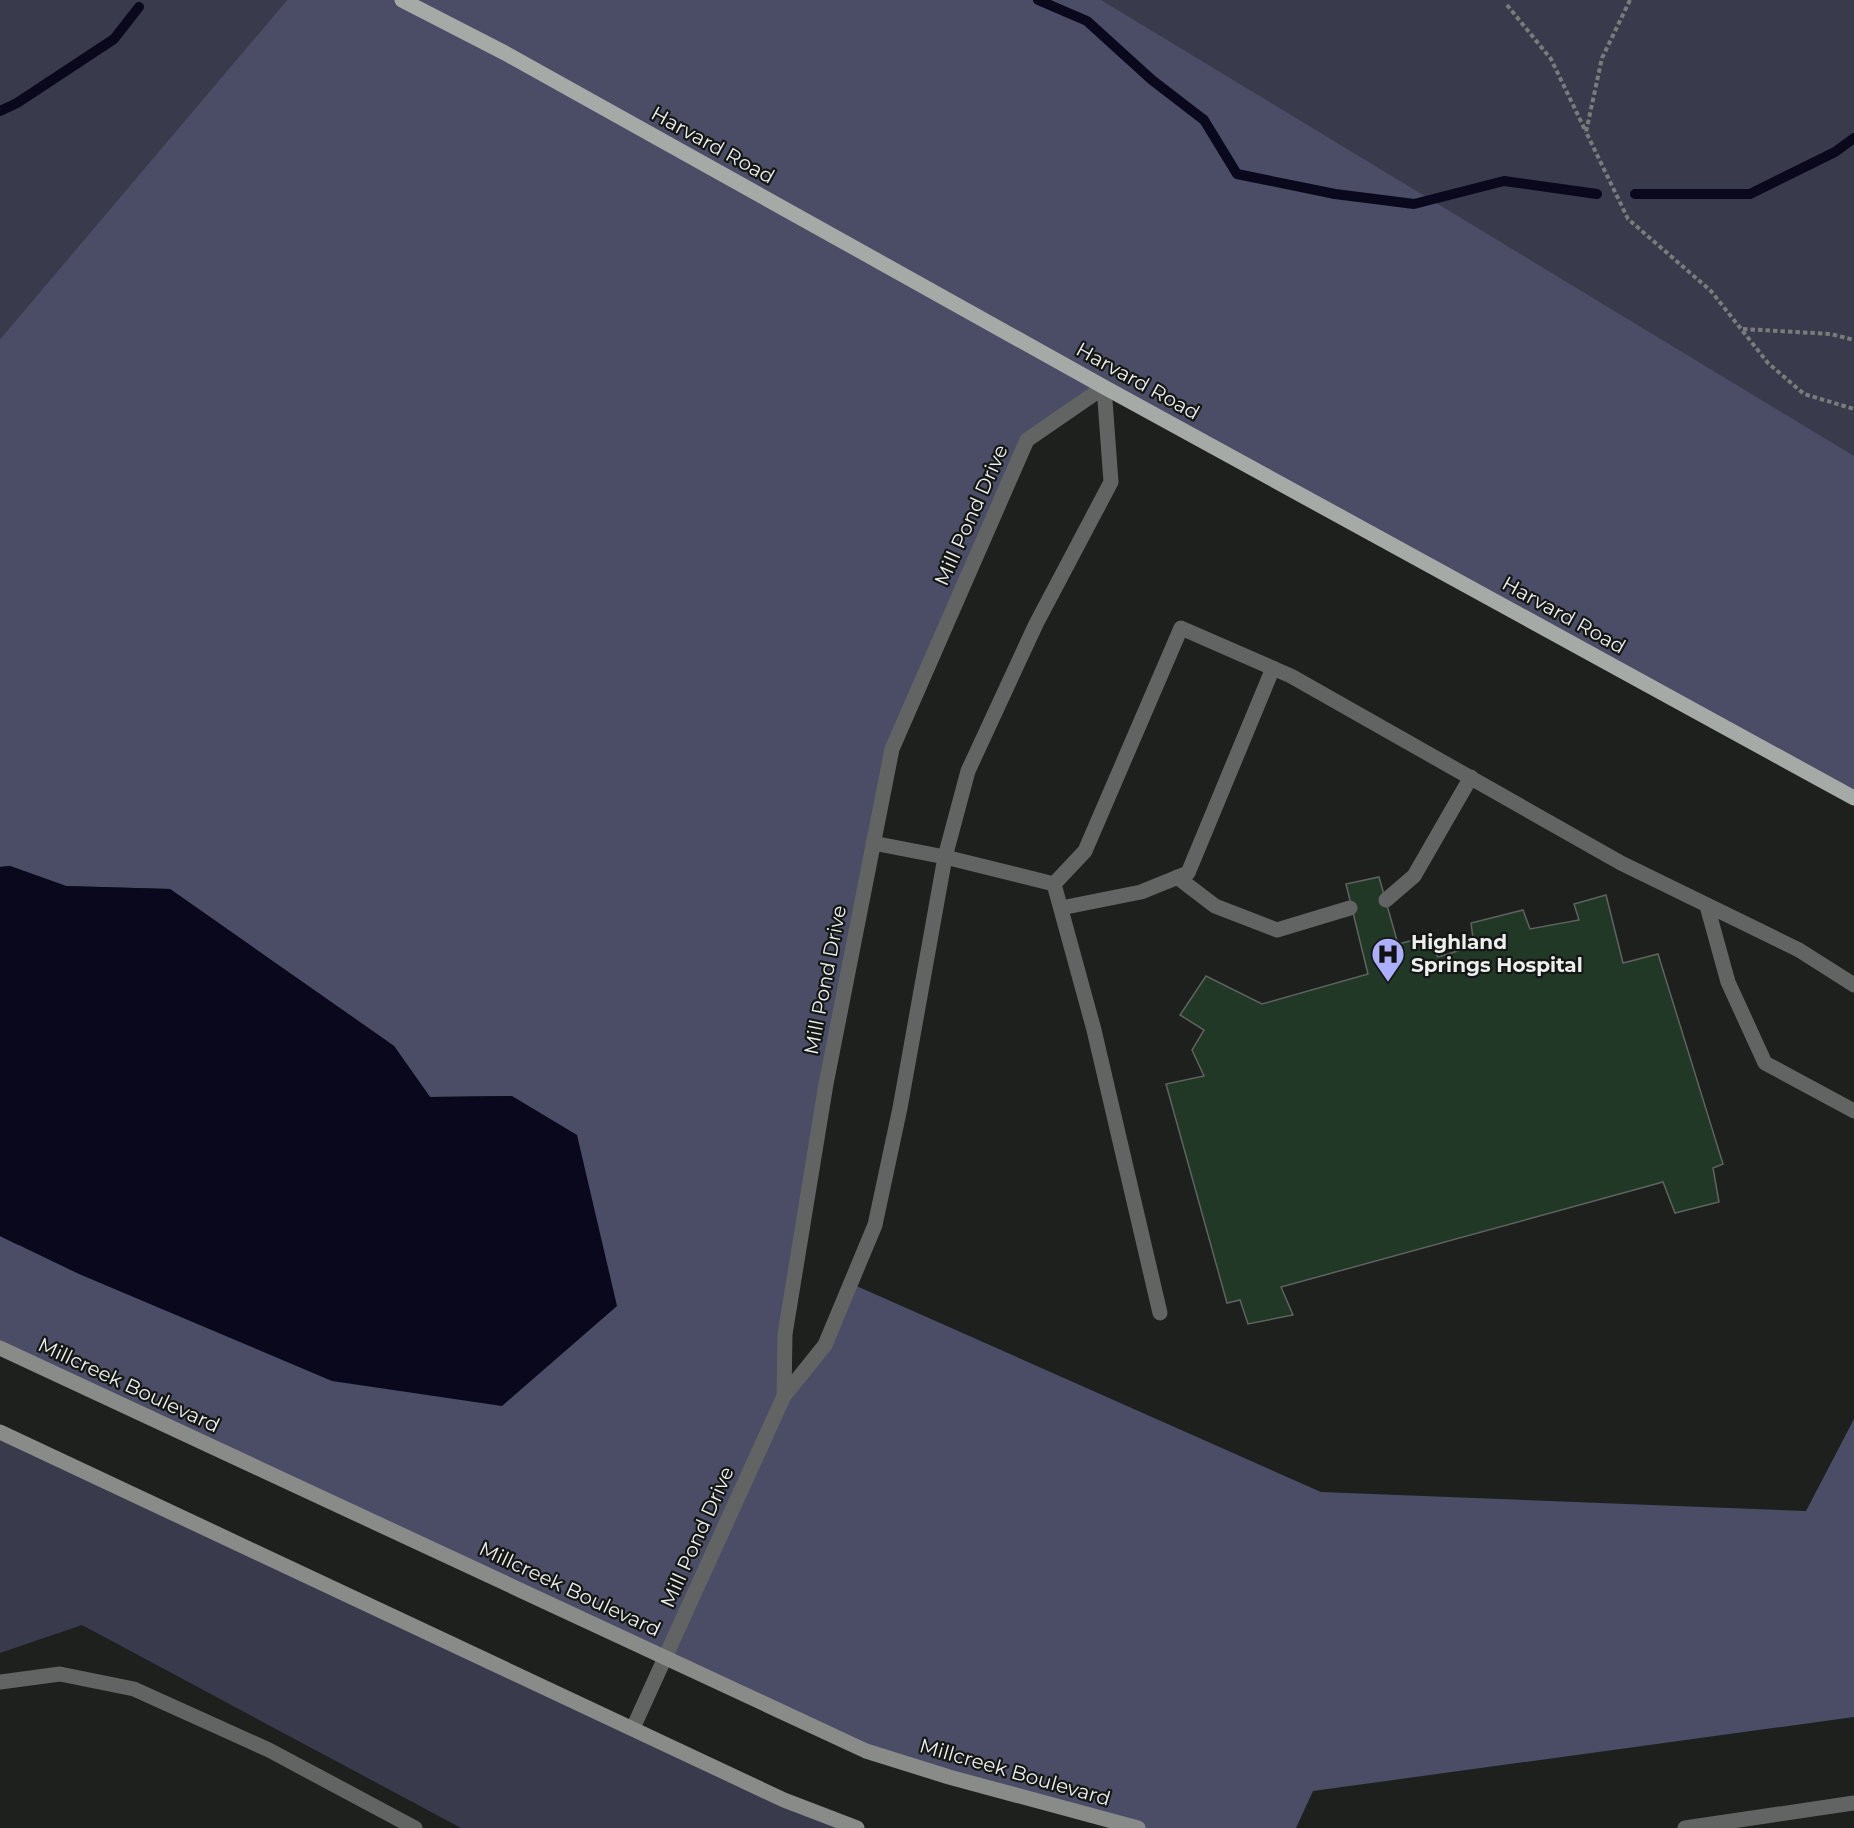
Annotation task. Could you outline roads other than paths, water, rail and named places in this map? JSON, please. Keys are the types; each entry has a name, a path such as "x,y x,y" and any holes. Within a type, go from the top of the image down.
{"main road":[{"name":"Harvard Road","path":"402,0 504,53 1104,387 1854,798"}],"street":[{"name":"Mill Pond Drive","path":"783,1396 785,1334 826,1084 891,749 1028,440 1104,387"},
{"name":"Mill Pond Drive","path":"633,1728 783,1396 825,1346 875,1225 900,1108 945,857 968,771 1036,624 1111,482 1104,387"},
{"path":"1054,885 1085,850 1181,628 1273,668 1622,863 1799,951 1854,985"},
{"path":"1061,908 1141,892 1188,873 1273,668"},
{"path":"1386,900 1414,876 1471,777"},
{"path":"873,843 945,857 1054,885"},
{"path":"1177,877 1215,906 1277,930 1350,908"},
{"path":"1054,885 1094,1030 1160,1313"},
{"path":"1707,906 1728,982 1765,1063 1854,1112"},
{"name":"Millcreek Boulevard","path":"0,1348 866,1751 949,1777 1138,1828"},
{"path":"0,1432 784,1800 857,1828"},
{"path":"0,1682 60,1674 134,1689 269,1750 415,1828"},
{"path":"1684,1828 1854,1803"}],"waterway":[{"path":"1038,0 1087,21 1152,80 1204,120 1237,174 1335,194 1414,204 1504,181 1597,194"},
{"path":"0,111 17,103 114,39 139,7"},
{"path":"1635,194 1750,194 1835,152 1854,138"}],"place":[{"name":"Highland Springs Hospital","path":"1388,983"}]}
